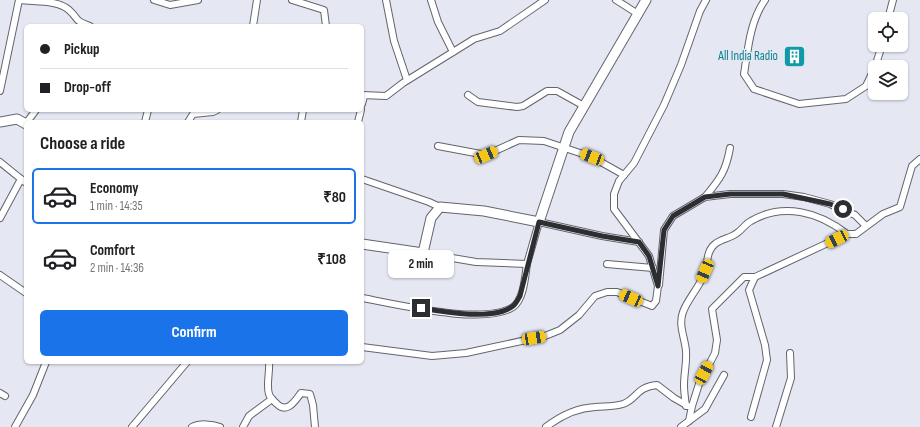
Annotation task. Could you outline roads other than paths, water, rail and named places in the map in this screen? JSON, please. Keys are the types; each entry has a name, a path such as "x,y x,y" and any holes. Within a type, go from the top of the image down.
{"street":[{"path":"0,91 20,0 53,2 69,9 79,24"},
{"path":"154,0 170,5 198,0"},
{"path":"253,24 257,0"},
{"path":"292,0 324,10 326,24"},
{"path":"386,0 394,41 407,80"},
{"path":"430,0 438,22 453,52"},
{"path":"364,96 386,96 407,80 474,39 500,31 545,0"},
{"path":"616,0 638,14"},
{"path":"364,298 464,314 495,313 513,306 520,296 539,222 569,132 646,0"},
{"path":"658,286 649,256 614,210 614,194 624,175 634,163 664,105 681,65 700,11 706,0"},
{"path":"765,0 758,10 749,40 744,74 754,89 799,104 846,99 866,86 868,82"},
{"path":"890,12 893,0"},
{"path":"468,95 478,102 517,107 523,106 547,91 557,91 584,106"},
{"path":"190,112 213,112"},
{"path":"0,122 17,119 24,122"},
{"path":"438,146 486,155 519,140 544,141 592,157 624,175"},
{"path":"364,347 432,356 485,349 545,336 560,330 579,315 595,296 607,292 617,292 652,306 656,301 664,230 673,216 705,197 717,183 727,166 730,148"},
{"path":"689,406 715,353 716,340 712,309 744,277 755,277 847,234 856,234 883,214 900,207 912,166 920,159"},
{"path":"0,162 23,181 0,218"},
{"path":"364,180 440,207 484,211 602,236 639,242"},
{"path":"705,197 730,194 783,194 804,197 830,204 855,215 866,226"},
{"path":"423,253 431,218 440,207"},
{"path":"689,421 689,406 684,384 687,363 686,350 681,328 683,313 698,288 705,271 708,253 715,244 736,234 750,221 770,213 788,210 813,214 836,226 847,234"},
{"path":"364,244 476,262 527,264"},
{"path":"607,264 653,268"},
{"path":"0,275 24,292"},
{"path":"751,417 767,360 765,345 748,290 755,277"},
{"path":"776,427 791,378 790,353"},
{"path":"15,427 33,395 45,364"},
{"path":"132,427 185,364"},
{"path":"269,364 269,394 272,399 280,406 286,408 290,407 301,393 310,394 314,405 315,427"},
{"path":"681,427 705,409 724,374"},
{"path":"546,427 558,418 574,412 594,407 604,408 624,404 646,386 658,385 674,398 689,406"},
{"path":"242,427 249,416 272,399"},
{"path":"192,427 196,425 214,425 220,427"}],"place":[{"name":"All India Radio","path":"794,56"}]}
